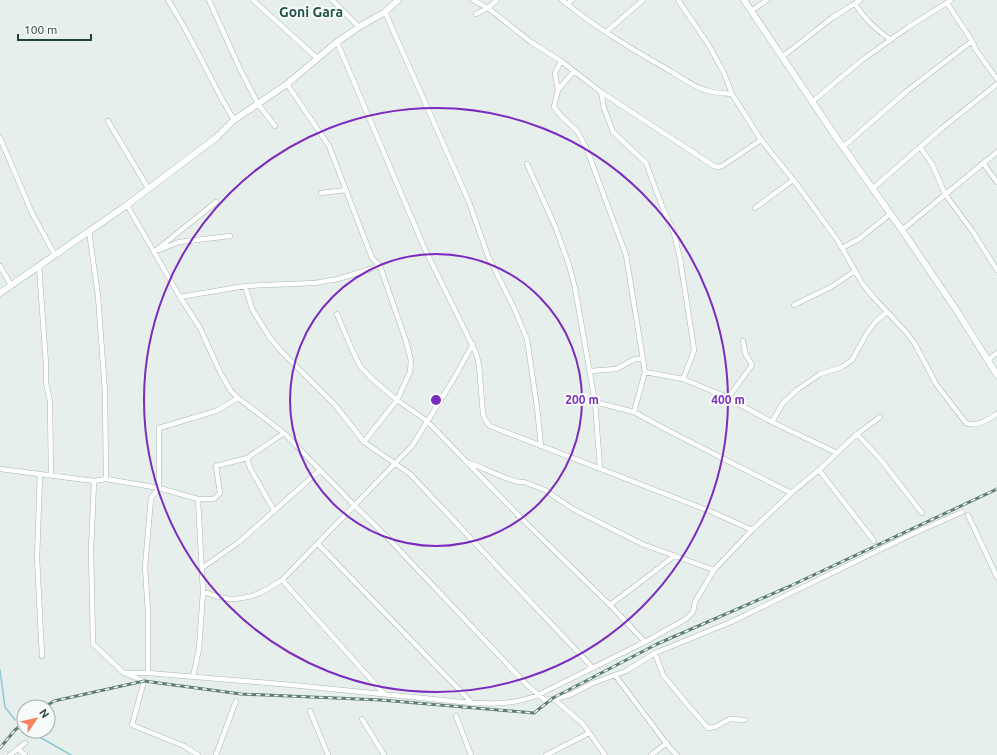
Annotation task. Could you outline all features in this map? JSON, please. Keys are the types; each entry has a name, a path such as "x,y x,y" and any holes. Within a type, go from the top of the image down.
{"street":[{"path":"168,0 234,120"},
{"path":"209,0 240,70 258,104 275,126"},
{"path":"253,0 317,58"},
{"path":"332,0 359,27"},
{"path":"0,293 127,205 217,137 234,120 287,84 337,42 385,12 398,0"},
{"path":"473,0 488,8 531,42 561,61 601,92 714,166 722,166 761,140"},
{"path":"476,14 488,8 497,0"},
{"path":"562,0 606,32 660,66 703,90 732,94"},
{"path":"567,4 572,0"},
{"path":"606,32 643,0"},
{"path":"678,0 708,44 724,74 732,94 761,140 838,241 862,283 906,332 936,384 966,423 972,426 976,425 997,414"},
{"path":"744,0 812,102 902,230 997,375"},
{"path":"751,11 767,0"},
{"path":"782,57 832,18 860,0"},
{"path":"812,102 862,60 907,28 949,1 976,50 997,79"},
{"path":"854,4 866,20 890,40"},
{"path":"385,12 469,202 488,256 514,308 527,340 541,446"},
{"path":"843,147 907,91 972,41"},
{"path":"337,42 422,245 473,344 479,365 483,414 490,426 712,512 752,530"},
{"path":"561,61 556,73 558,90 554,107 560,116 577,131 586,147 626,254 645,372 634,412"},
{"path":"558,90 574,71"},
{"path":"287,84 329,146 372,258 380,266 407,344 411,361 410,372 397,400 364,442"},
{"path":"872,188 920,147 996,87"},
{"path":"601,92 604,108 613,132 646,163 674,233 680,259 694,351 682,379"},
{"path":"108,121 148,188"},
{"path":"0,138 32,213 55,255"},
{"path":"920,147 932,164 945,194 973,232 997,270"},
{"path":"902,230 997,152"},
{"path":"983,163 997,182"},
{"path":"527,164 555,226 569,265 576,295 595,402 600,468"},
{"path":"755,208 793,180"},
{"path":"321,193 346,190"},
{"path":"154,252 216,202"},
{"path":"127,205 180,297 200,328 221,374 231,391 284,433 387,537 510,668 545,700 570,695 593,683 626,671 655,653 731,622 903,538 962,512"},
{"path":"842,248 859,238 890,214"},
{"path":"89,231 98,296 104,384 106,479"},
{"path":"154,252 179,242 230,236"},
{"path":"0,266 11,285"},
{"path":"39,266 46,383 50,401 51,475"},
{"path":"180,297 245,286 315,283 338,279 380,266"},
{"path":"794,305 831,287 855,271"},
{"path":"245,286 252,308 270,338 281,351 335,405 364,442 410,474 593,668"},
{"path":"772,422 783,403 797,390 820,374 848,364 852,360 875,322 887,312"},
{"path":"338,314 360,366 371,378 397,400 427,421 522,518 610,604 644,642"},
{"path":"728,398 752,365 745,353 743,341"},
{"path":"203,592 229,599 247,597 263,593 282,580 412,446 453,380 473,344"},
{"path":"988,360 997,353"},
{"path":"590,371 616,369 635,359 642,359"},
{"path":"645,372 682,379 728,398 772,422 837,453"},
{"path":"148,673 148,612 145,567 151,498 159,488 160,428 216,411 238,398"},
{"path":"595,402 634,412 791,493"},
{"path":"124,673 148,673 472,703 501,704 524,700 538,695 593,668 686,619 693,612 695,602 714,570 752,530 791,493 820,470 857,434 880,417"},
{"path":"0,464 0,469 94,481 106,479 159,488 198,499 214,498 220,494 216,466 247,458 284,433"},
{"path":"857,434 881,460 922,513"},
{"path":"247,458 250,468 274,510"},
{"path":"468,463 479,466 511,480 521,483 524,482 545,490 573,509 642,544 714,570"},
{"path":"202,568 239,542 320,470"},
{"path":"820,470 874,541"},
{"path":"40,474 36,558 42,656"},
{"path":"94,481 91,550 93,644 124,673 144,680 132,725 184,746 198,755"},
{"path":"193,677 200,649 203,592 198,499"},
{"path":"968,514 997,577"},
{"path":"318,544 472,703"},
{"path":"610,604 655,572 674,556"},
{"path":"282,580 384,694"},
{"path":"655,653 664,674 708,728 715,727 730,719 745,720"},
{"path":"615,675 676,755"},
{"path":"554,699 575,716 605,755"},
{"path":"216,755 236,701"},
{"path":"310,711 328,755"},
{"path":"456,716 471,755"},
{"path":"362,719 384,755"},
{"path":"546,755 589,733"},
{"path":"10,755 25,743"},
{"path":"651,755 666,743"},
{"path":"18,749 25,755"}],"waterway":[{"path":"0,670 5,707 15,720"},
{"path":"43,739 71,755"}],"railway":[{"path":"56,701 144,681 241,694 381,700 534,713 553,698 657,644 788,587 997,489"},
{"path":"0,748 16,729"}],"district":[{"name":"Goni Gara","path":"311,12"}]}
